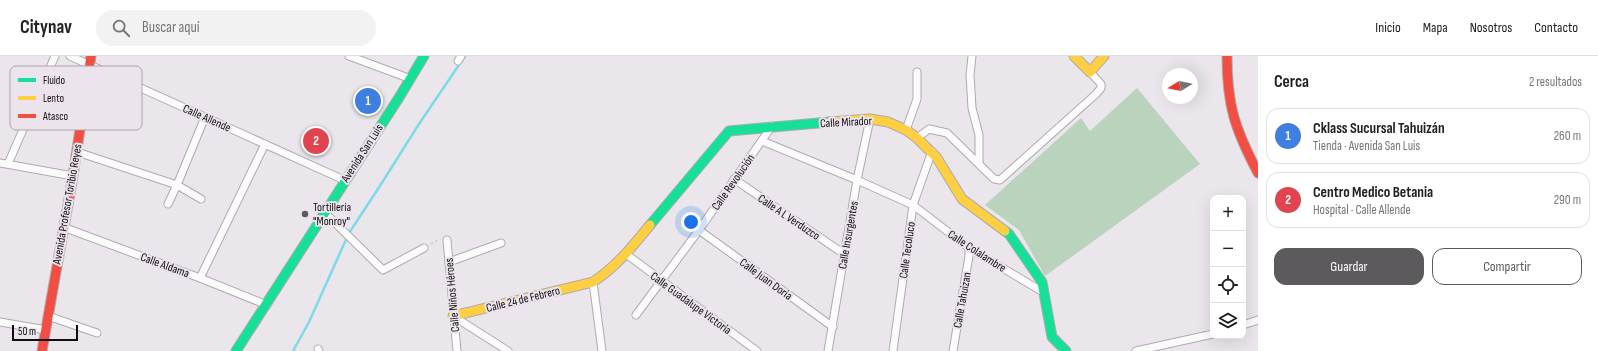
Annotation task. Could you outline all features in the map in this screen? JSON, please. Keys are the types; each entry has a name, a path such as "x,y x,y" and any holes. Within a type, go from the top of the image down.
{"street":[{"path":"50,66 55,56"},
{"name":"Calle Allende","path":"70,56 90,61 100,66"},
{"name":"Avenida San Luis","path":"236,351 267,305 344,180 411,79 424,56"},
{"path":"972,56 970,75 972,108 979,135 979,163"},
{"path":"917,138 929,128 948,133 994,179 1000,180 1101,88 1101,84 1074,56"},
{"path":"1090,72 1104,56"},
{"path":"1227,56 1227,82 1232,114 1239,136 1258,173"},
{"path":"354,57 411,79"},
{"path":"906,130 917,98 917,72"},
{"name":"Calle Allende","path":"142,86 205,117 344,180"},
{"path":"168,204 205,117"},
{"name":"Calle Mirador","path":"626,254 729,131 772,126 870,119 888,122 906,130 932,151 962,199 1009,234 1042,282 1052,337 1066,351"},
{"name":"Calle Insurgentes","path":"828,351 857,180 870,119"},
{"name":"Calle Revolución","path":"636,315 699,230 772,126"},
{"path":"20,130 4,164 73,176"},
{"name":"Avenida Profesor Toribio Reyes","path":"42,351 80,130"},
{"name":"Calle Colalambre","path":"762,141 857,180 912,205 969,248 1043,292"},
{"path":"200,278 265,144"},
{"name":"Calle Tecoluco","path":"893,351 912,205 932,151"},
{"path":"77,152 177,185 201,199"},
{"name":"Calle A L Verduzco","path":"734,179 844,254"},
{"path":"324,212 383,270 424,248"},
{"name":"Calle Aldama","path":"63,227 200,278 267,305"},
{"name":"Calle Juan Doria","path":"699,230 833,327"},
{"name":"Calle Niños Héroes","path":"447,240 456,351"},
{"path":"449,262 501,242"},
{"name":"Calle Tahuizan","path":"953,351 970,256 969,248"},
{"path":"602,351 593,282 604,275 626,254"},
{"name":"Calle Guadalupe Victoria","path":"626,254 757,351"},
{"name":"Calle 24 de Febrero","path":"453,316 593,282"},
{"path":"48,316 97,332"},
{"path":"453,316 508,351"},
{"path":"1246,324 1258,320"},
{"path":"0,322 46,330"},
{"path":"1136,351 1210,335"}],"path":[{"path":"424,248 441,238 447,240"}],"green space":[{"path":"1137,88 1200,164 1045,276 1019,230 985,205 1081,118 1090,131"}],"waterway":[{"path":"293,351 309,322 349,233 419,124 465,56"}],"traffic: fast":[{"path":"236,351 400,96 424,56"},
{"path":"650,225 729,131 830,122"},
{"path":"1005,231 1009,234 1042,282 1052,337 1066,351"}],"traffic: slow":[{"path":"1074,56 1090,72 1104,56"},
{"path":"830,122 870,119 888,122 906,130 917,138 937,158 962,199 1005,231"},
{"path":"453,316 593,282 617,263 650,225"}],"traffic: jam":[{"path":"90,66 91,56"},
{"path":"1227,56 1227,74 1234,117 1243,143 1258,173"},
{"path":"42,351 80,130"}],"place":[{"name":"Cklass Sucursal Tahuizán","path":"368,101"},
{"name":"Centro Medico Betania","path":"316,141"},
{"name":"Tortillería \"Monroy\"","path":"305,214"}]}
